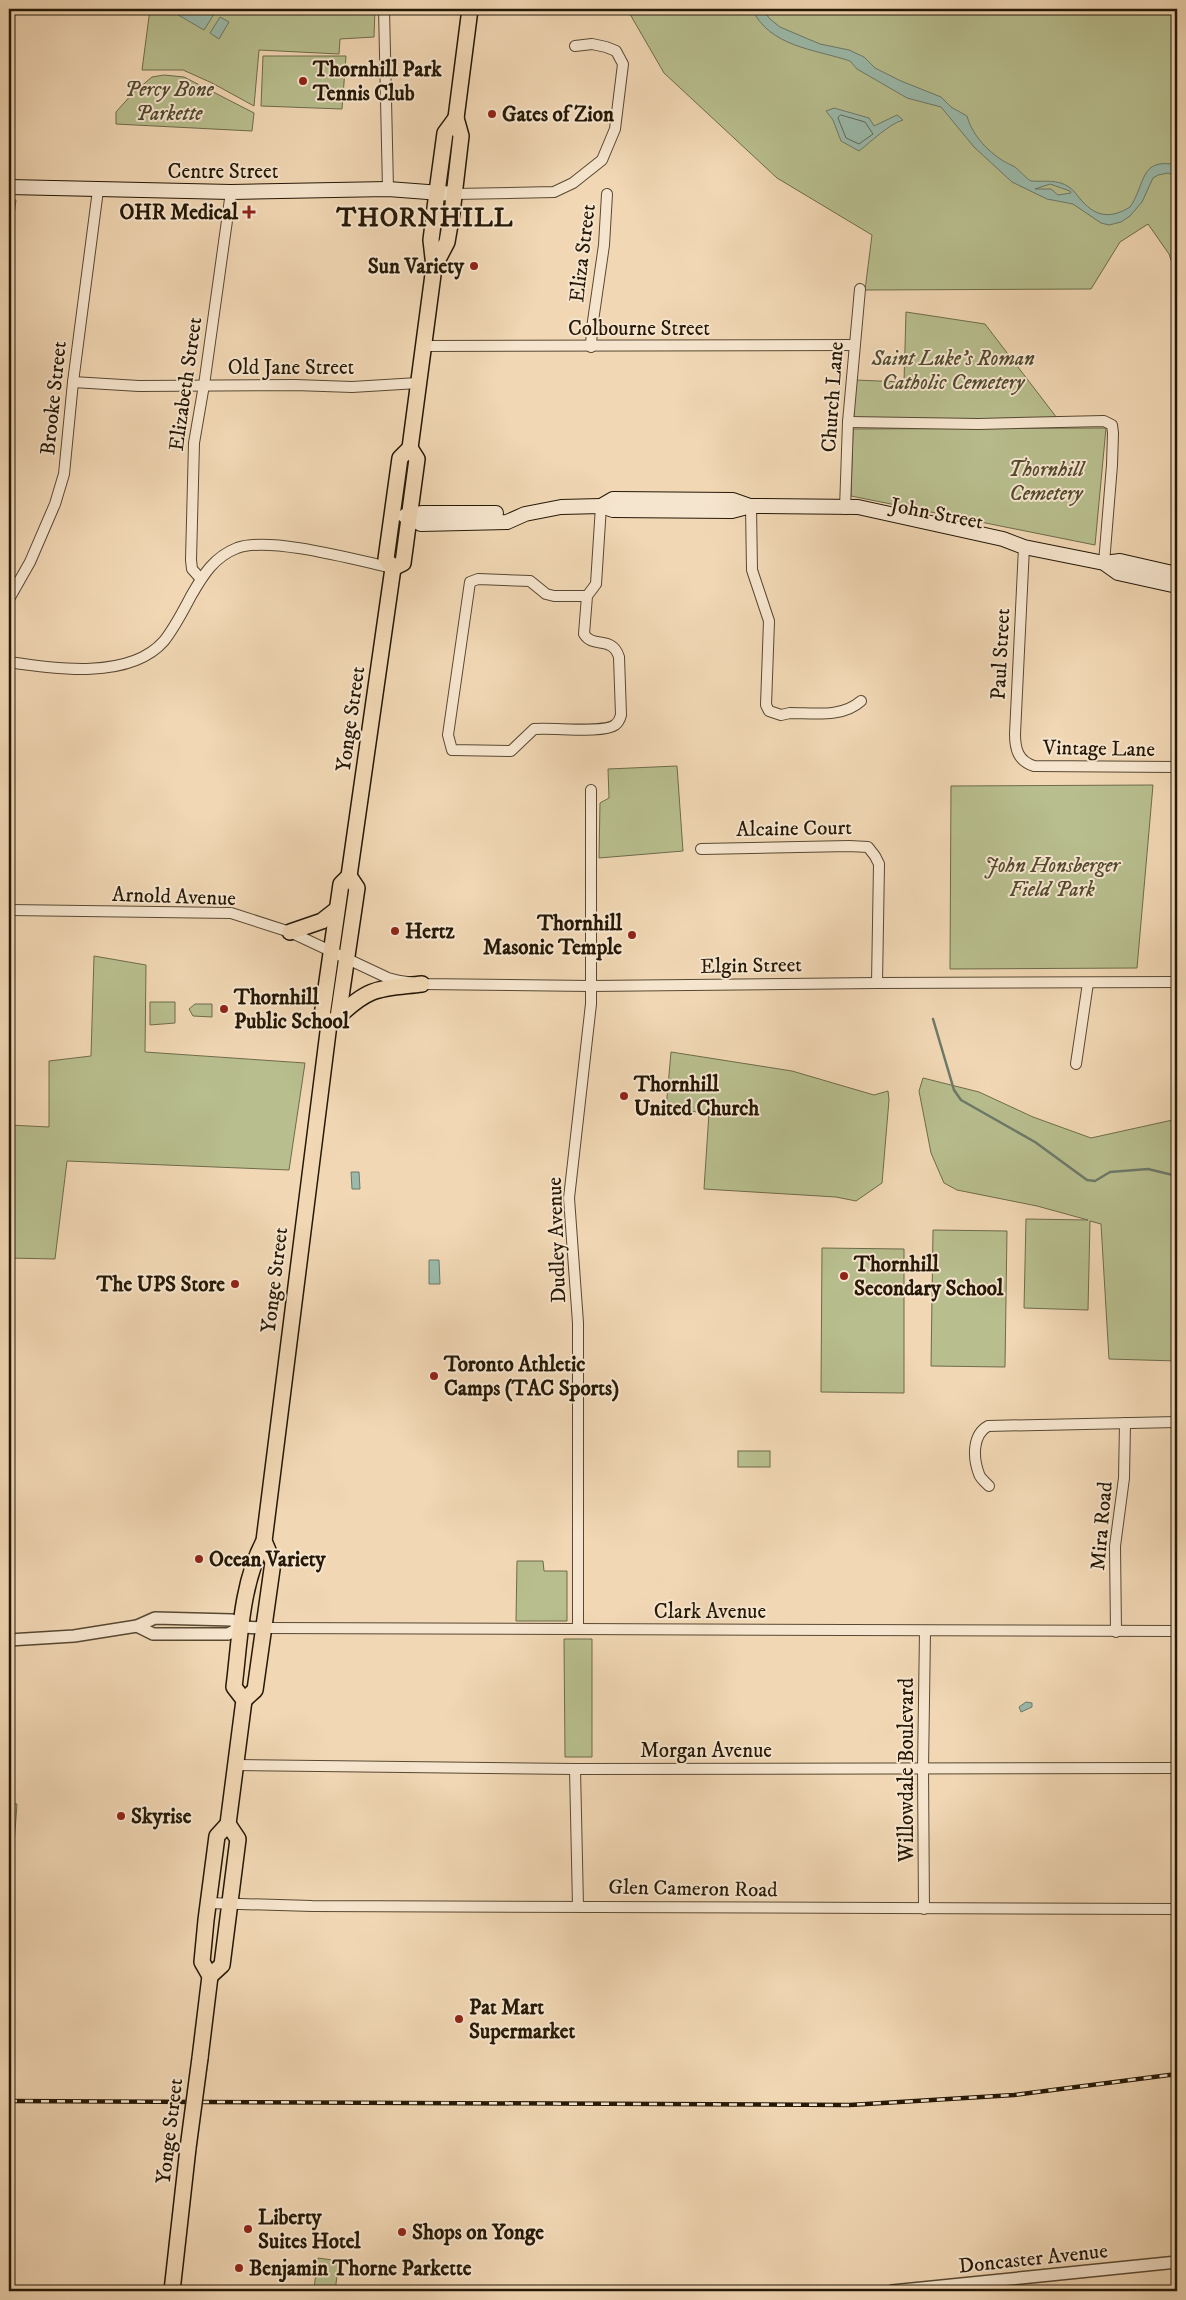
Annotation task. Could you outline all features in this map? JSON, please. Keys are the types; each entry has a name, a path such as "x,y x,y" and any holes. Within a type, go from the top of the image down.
{"main road":[{"name":"Yonge Street","path":"434,267 448,242 461,136 456,118 470,9"},
{"name":"Yonge Street","path":"333,1021 322,1016 336,910 341,884 349,876 393,568 386,558 400,458 410,448 434,267 431,240 436,192 446,133 456,118"},
{"name":"Centre Street","path":"9,187 231,192 388,189 454,194"},
{"name":"Yonge Street","path":"393,568 403,563 417,459 410,448"},
{"name":"John Street","path":"392,516 409,516 421,524 507,522 519,515 561,507 601,506 614,510 732,511 751,506 845,509 857,517 1002,547 1024,547 1104,563 1120,561 1177,574"},
{"name":"John Street","path":"1104,563 1118,572 1177,586"},
{"name":"Yonge Street","path":"244,1700 234,1687 244,1609 254,1559 264,1541 333,1021 347,959 357,888 349,876"},
{"path":"290,932 322,921 336,910"},
{"path":"333,1021 364,994 380,989 422,984"},
{"name":"Yonge Street","path":"172,2291 210,1976 202,1962 208,1903 217,1836 228,1824 244,1700 255,1690 273,1562 264,1541"},
{"name":"Yonge Street","path":"210,1976 222,1965 238,1839 228,1824"}],"street":[{"path":"384,9 388,189"},
{"path":"454,194 554,192 573,183 602,160 610,145 617,122 624,64 616,52 606,47 592,44 575,46"},
{"name":"Brooke Street","path":"9,599 30,562 55,504 64,474 72,382 98,190"},
{"name":"Elizabeth Street","path":"200,578 192,569 191,529 194,443 231,192"},
{"name":"Eliza Street","path":"592,347 592,328 604,245 608,194"},
{"name":"Church Lane","path":"845,509 848,422 860,289"},
{"name":"Colbourne Street","path":"423,346 854,345"},
{"name":"Old Jane Street","path":"72,382 139,386 352,387 418,383"},
{"path":"848,422 978,424 1104,421 1112,425 1112,465 1104,563"},
{"path":"587,596 554,596 546,594 530,581 478,578 470,582 448,735 452,750 511,751 534,729 605,729 617,724 621,715 619,657 617,651 609,644 591,641 584,634 587,596 596,584 601,506"},
{"path":"751,506 752,570 769,621 766,705 769,711 781,715 790,713 843,713 861,701"},
{"path":"9,662 37,666 103,668 119,666 136,660 162,642 175,625 200,578 221,556 237,548 256,544 284,546 393,568"},
{"name":"Paul Street","path":"1022,761 1015,747 1015,734 1024,547"},
{"name":"Vintage Lane","path":"1022,761 1034,766 1177,767"},
{"name":"Dudley Avenue","path":"578,1630 578,1323 569,1198 592,1004 590,986 591,790"},
{"name":"Alcaine Court","path":"701,849 868,847 878,864 876,982"},
{"name":"Arnold Avenue","path":"9,910 231,913 290,932 331,951"},
{"name":"Elgin Street","path":"331,951 400,982 422,984 590,986 876,982 1177,982"},
{"path":"1076,1064 1088,983"},
{"path":"989,1486 979,1475 975,1441 980,1430 988,1426 1177,1422"},
{"name":"Mira Road","path":"1116,1632 1115,1546 1124,1478 1126,1423"},
{"name":"Clark Avenue","path":"9,1640 74,1636 136,1626 155,1618 232,1620 242,1627 263,1628 1177,1631"},
{"name":"Willowdale Boulevard","path":"924,1909 923,1768 925,1631"},
{"name":"Morgan Avenue","path":"236,1766 575,1769 1177,1768"},
{"path":"575,1769 578,1906"},
{"name":"Glen Cameron Road","path":"208,1903 312,1906 1177,1909"},
{"name":"Doncaster Avenue","path":"892,2291 1177,2262"}],"green space":[{"path":"150,9 375,9 374,37 340,39 339,54 259,50 254,106 212,83 183,70 142,70"},
{"path":"627,9 1177,9 1177,277 1169,254 1148,224 1120,242 1091,289 865,290 872,235 777,178 664,73"},
{"name":"Thornhill Park Tennis Club","path":"263,56 346,56 342,109 261,106"},
{"name":"Percy Bone Parkette","path":"164,75 184,77 254,113 252,131 116,124 116,112 133,93 152,77"},
{"path":"9,199 16,200 9,255"},
{"name":"Saint Luke’s Roman Catholic Cemetery","path":"906,312 985,324 1057,418 854,420 855,380 904,382"},
{"name":"Thornhill Cemetery","path":"1106,428 1095,545 851,496 853,429"},
{"path":"677,766 683,851 599,858 600,803 609,798 608,769"},
{"name":"John Honsberger Field Park","path":"1153,785 1137,968 950,969 951,786"},
{"path":"94,956 146,965 145,1052 305,1063 289,1170 67,1161 55,1259 9,1258 9,1125 49,1127 49,1061 91,1056"},
{"path":"150,1002 175,1002 175,1023 150,1025"},
{"path":"195,1004 212,1004 212,1017 193,1016 189,1009"},
{"path":"671,1052 792,1071 874,1095 888,1091 889,1100 882,1183 856,1201 836,1197 704,1189 709,1113 666,1109"},
{"path":"923,1078 979,1092 1033,1117 1091,1138 1177,1119 1177,1361 1109,1359 1101,1224 1090,1221 1088,1310 1024,1308 1026,1219 1088,1220 1037,1206 957,1190 944,1183 931,1153 919,1091"},
{"path":"933,1230 1007,1231 1005,1367 931,1366"},
{"path":"822,1248 904,1249 904,1393 821,1392"},
{"path":"738,1451 770,1451 770,1467 738,1467"},
{"path":"517,1561 543,1561 544,1571 567,1571 567,1621 516,1621"},
{"path":"564,1639 592,1639 592,1757 565,1757"},
{"path":"9,1803 17,1804 13,1858 9,1858"},
{"path":"318,2258 339,2261 335,2291 314,2288"}],"water":[{"path":"168,9 204,9 214,14 204,30"},
{"path":"752,9 762,9 780,27 820,44 849,50 864,57 875,68 941,97 951,107 967,116 974,132 991,152 1015,167 1031,181 1065,184 1093,211 1111,214 1130,207 1145,174 1156,165 1177,165 1177,177 1168,173 1153,178 1142,202 1130,216 1121,222 1109,225 1101,223 1073,204 1047,199 1012,182 974,147 941,107 907,98 857,69 850,61 794,45 781,39 760,22","holes":["1050,184 1071,193 1058,195 1051,189 1035,189"]},
{"path":"220,17 229,22 219,39 210,33"},
{"path":"834,108 869,118 874,126 897,115 903,120 886,129 859,151 841,141 833,120 826,111"},
{"path":"351,1172 359,1172 360,1189 352,1189"},
{"path":"429,1260 439,1260 440,1284 429,1284"},
{"path":"1026,1702 1032,1703 1032,1707 1021,1712 1019,1707"}],"waterway":[{"path":"933,1019 954,1090 961,1100 1035,1142 1087,1180 1095,1181 1110,1172 1148,1169 1177,1176"}],"railway":[{"path":"9,2101 850,2105 1014,2095 1177,2074"}],"place":[{"name":"Thornhill Park Tennis Club","path":"303,81"},
{"name":"Gates of Zion","path":"492,114"},
{"name":"OHR Medical","path":"249,212"},
{"name":"Sun Variety","path":"474,266"},
{"name":"Hertz","path":"395,931"},
{"name":"Thornhill Masonic Temple","path":"632,935"},
{"name":"Thornhill Public School","path":"224,1009"},
{"name":"Thornhill United Church","path":"624,1096"},
{"name":"Thornhill Secondary School","path":"844,1276"},
{"name":"The UPS Store","path":"235,1284"},
{"name":"Toronto Athletic Camps (TAC Sports)","path":"434,1376"},
{"name":"Ocean Variety","path":"199,1559"},
{"name":"Skyrise","path":"121,1816"},
{"name":"Pat Mart Supermarket","path":"459,2019"},
{"name":"Liberty Suites Hotel","path":"248,2229"},
{"name":"Shops on Yonge","path":"402,2232"},
{"name":"Benjamin Thorne Parkette","path":"239,2268"}],"district":[{"name":"THORNHILL","path":"425,217"}]}
